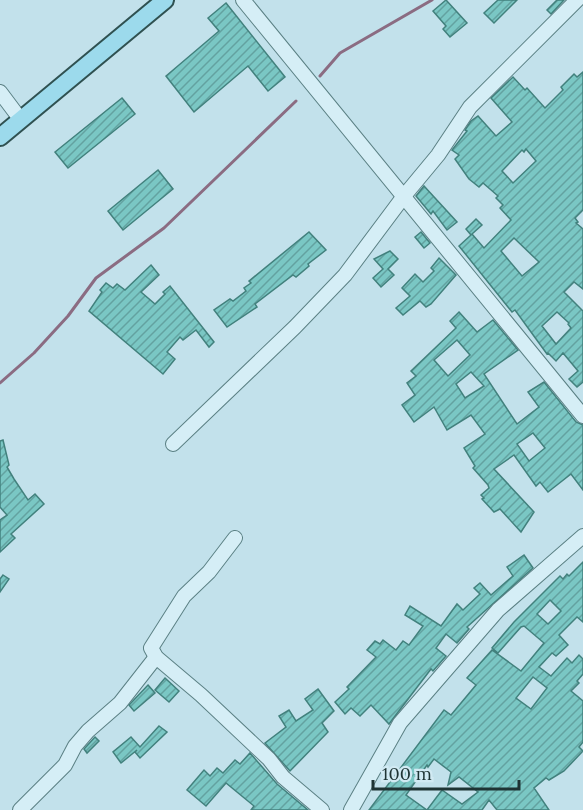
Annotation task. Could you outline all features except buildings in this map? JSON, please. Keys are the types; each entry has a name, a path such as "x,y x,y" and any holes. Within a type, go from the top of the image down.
{"main road":[{"path":"0,137 165,0"}],"street":[{"path":"243,0 583,416"},
{"path":"173,444 296,327 345,275 404,195 438,155 470,107 577,0"},
{"path":"0,92 21,120"},
{"path":"351,810 400,723 498,610 583,536"},
{"path":"235,538 209,572 184,596 151,648 156,657 201,695 269,759 283,777 322,810"},
{"path":"20,810 66,765 75,746 87,731 120,703 156,657"}],"waterway":[{"path":"320,76 340,53 432,0"},
{"path":"0,383 34,353 68,316 96,278 164,228 296,101"}]}
